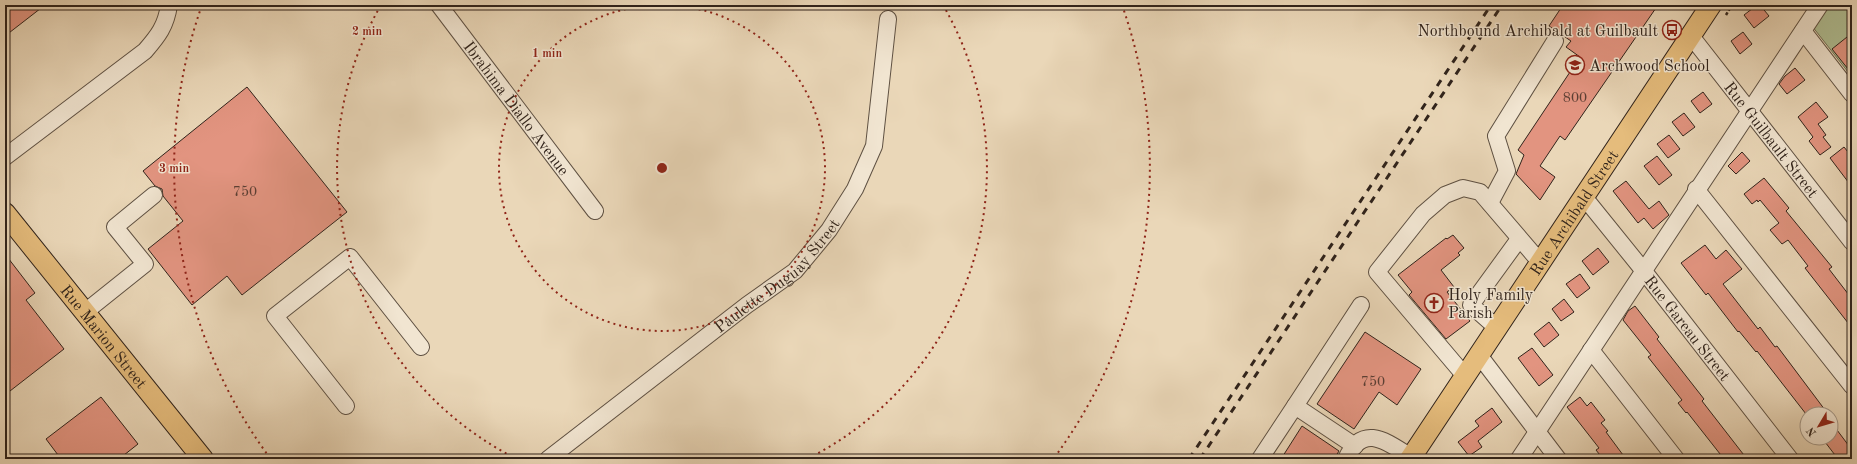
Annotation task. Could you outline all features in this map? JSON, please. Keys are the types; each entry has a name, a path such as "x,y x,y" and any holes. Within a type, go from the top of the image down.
{"main road":[{"name":"Rue Archibald Street","path":"1410,458 1711,5"},
{"name":"Rue Marion Street","path":"5,213 203,459"}],"street":[{"path":"5,157 145,51 158,36 167,20 169,5"},
{"name":"Ibrahima Diallo Avenue","path":"439,5 596,211"},
{"path":"1519,459 1696,189 1820,5"},
{"name":"Paulette Duguay Street","path":"548,459 747,305 795,271 829,230 855,189 874,146 888,19"},
{"path":"1802,31 1852,94"},
{"name":"Rue Guilbault Street","path":"1691,36 1852,242"},
{"path":"1490,203 1508,171 1496,136 1555,41"},
{"path":"1464,376 1377,272 1423,214 1445,195 1463,188 1480,192 1540,262"},
{"path":"1696,189 1852,386"},
{"path":"85,312 145,264 115,227 154,195"},
{"name":"Rue Gareau Street","path":"1584,198 1643,270 1790,459"},
{"path":"1497,328 1471,305 1519,239"},
{"path":"346,406 275,316 350,256 421,347"},
{"path":"1260,459 1361,305"},
{"path":"1591,350 1676,459"},
{"path":"1479,355 1558,459"},
{"path":"1295,406 1355,446"},
{"path":"1346,459 1355,446 1363,439 1372,437 1380,438 1410,458"}],"green space":[{"path":"1827,5 1852,5 1852,77 1812,26"}],"building":[{"path":"5,5 45,5 5,36"},
{"path":"1563,5 1658,5 1565,140 1560,136 1540,166 1555,177 1540,200 1516,174 1524,155 1518,150 1580,57 1566,47 1571,41 1549,26"},
{"path":"1757,5 1760,5 1769,16 1754,28 1744,15"},
{"path":"1743,32 1752,44 1740,54 1731,41"},
{"path":"1852,33 1852,74 1832,49"},
{"path":"1795,68 1805,80 1787,94 1779,84 1785,76"},
{"path":"247,87 347,212 242,295 227,276 192,305 148,249 183,221 163,196 162,189 155,186 143,171"},
{"path":"1703,92 1712,104 1700,113 1691,101"},
{"path":"1816,102 1828,117 1818,124 1826,135 1823,137 1831,147 1820,155 1809,141 1813,137 1798,117"},
{"path":"1684,113 1695,127 1683,136 1672,122"},
{"path":"1669,135 1680,149 1668,158 1657,144"},
{"path":"1844,147 1852,157 1852,187 1830,158"},
{"path":"1742,152 1750,161 1736,174 1728,166"},
{"path":"1657,156 1672,175 1659,185 1644,166"},
{"path":"1764,178 1789,208 1786,211 1832,267 1829,269 1852,299 1852,328 1805,268 1808,266 1788,240 1782,244 1770,230 1779,223 1760,200 1758,202 1757,200 1752,204 1744,194"},
{"path":"1626,181 1649,209 1659,201 1669,215 1653,229 1644,218 1638,223 1613,191"},
{"name":"Holy Family Parish","path":"1453,235 1464,248 1458,253 1460,255 1441,270 1454,287 1447,292 1470,321 1446,339 1409,295 1412,292 1398,275 1446,238 1447,239"},
{"path":"1705,245 1716,259 1726,250 1742,269 1723,284 1758,329 1760,327 1775,347 1777,346 1822,406 1800,406 1757,351 1756,352 1739,331 1738,332 1708,293 1706,295 1681,263"},
{"path":"1598,248 1609,262 1593,275 1582,261"},
{"path":"5,254 35,293 26,300 64,349 10,391 5,385"},
{"path":"1580,274 1590,288 1577,298 1566,284"},
{"path":"1564,299 1574,312 1561,321 1552,309"},
{"path":"1635,306 1659,337 1657,339 1704,399 1702,401 1747,459 1724,459 1687,412 1686,413 1678,403 1682,400 1648,357 1651,355 1623,320 1628,311"},
{"path":"1549,322 1559,335 1544,347 1534,334"},
{"path":"1365,332 1421,369 1397,405 1379,392 1354,429 1317,404"},
{"path":"1532,348 1553,375 1539,386 1518,358"},
{"path":"101,397 138,444 119,459 61,459 46,439"},
{"path":"1580,397 1587,406 1591,402 1605,420 1601,423 1626,459 1603,459 1596,450 1599,448 1567,407"},
{"path":"1492,408 1502,422 1478,441 1482,447 1469,456 1458,442 1479,426 1475,421"},
{"path":"1302,426 1339,451 1334,459 1281,459"},
{"path":"1839,433 1852,450 1852,459 1838,459 1828,446 1839,446"}],"railway":[{"path":"1189,459 1491,5"},
{"path":"1200,459 1502,5"}],"place":[{"name":"Northbound Archibald at Guilbault","path":"1672,30"},
{"name":"Archwood School","path":"1575,65"},
{"name":"Holy Family Parish","path":"1434,303"}]}
